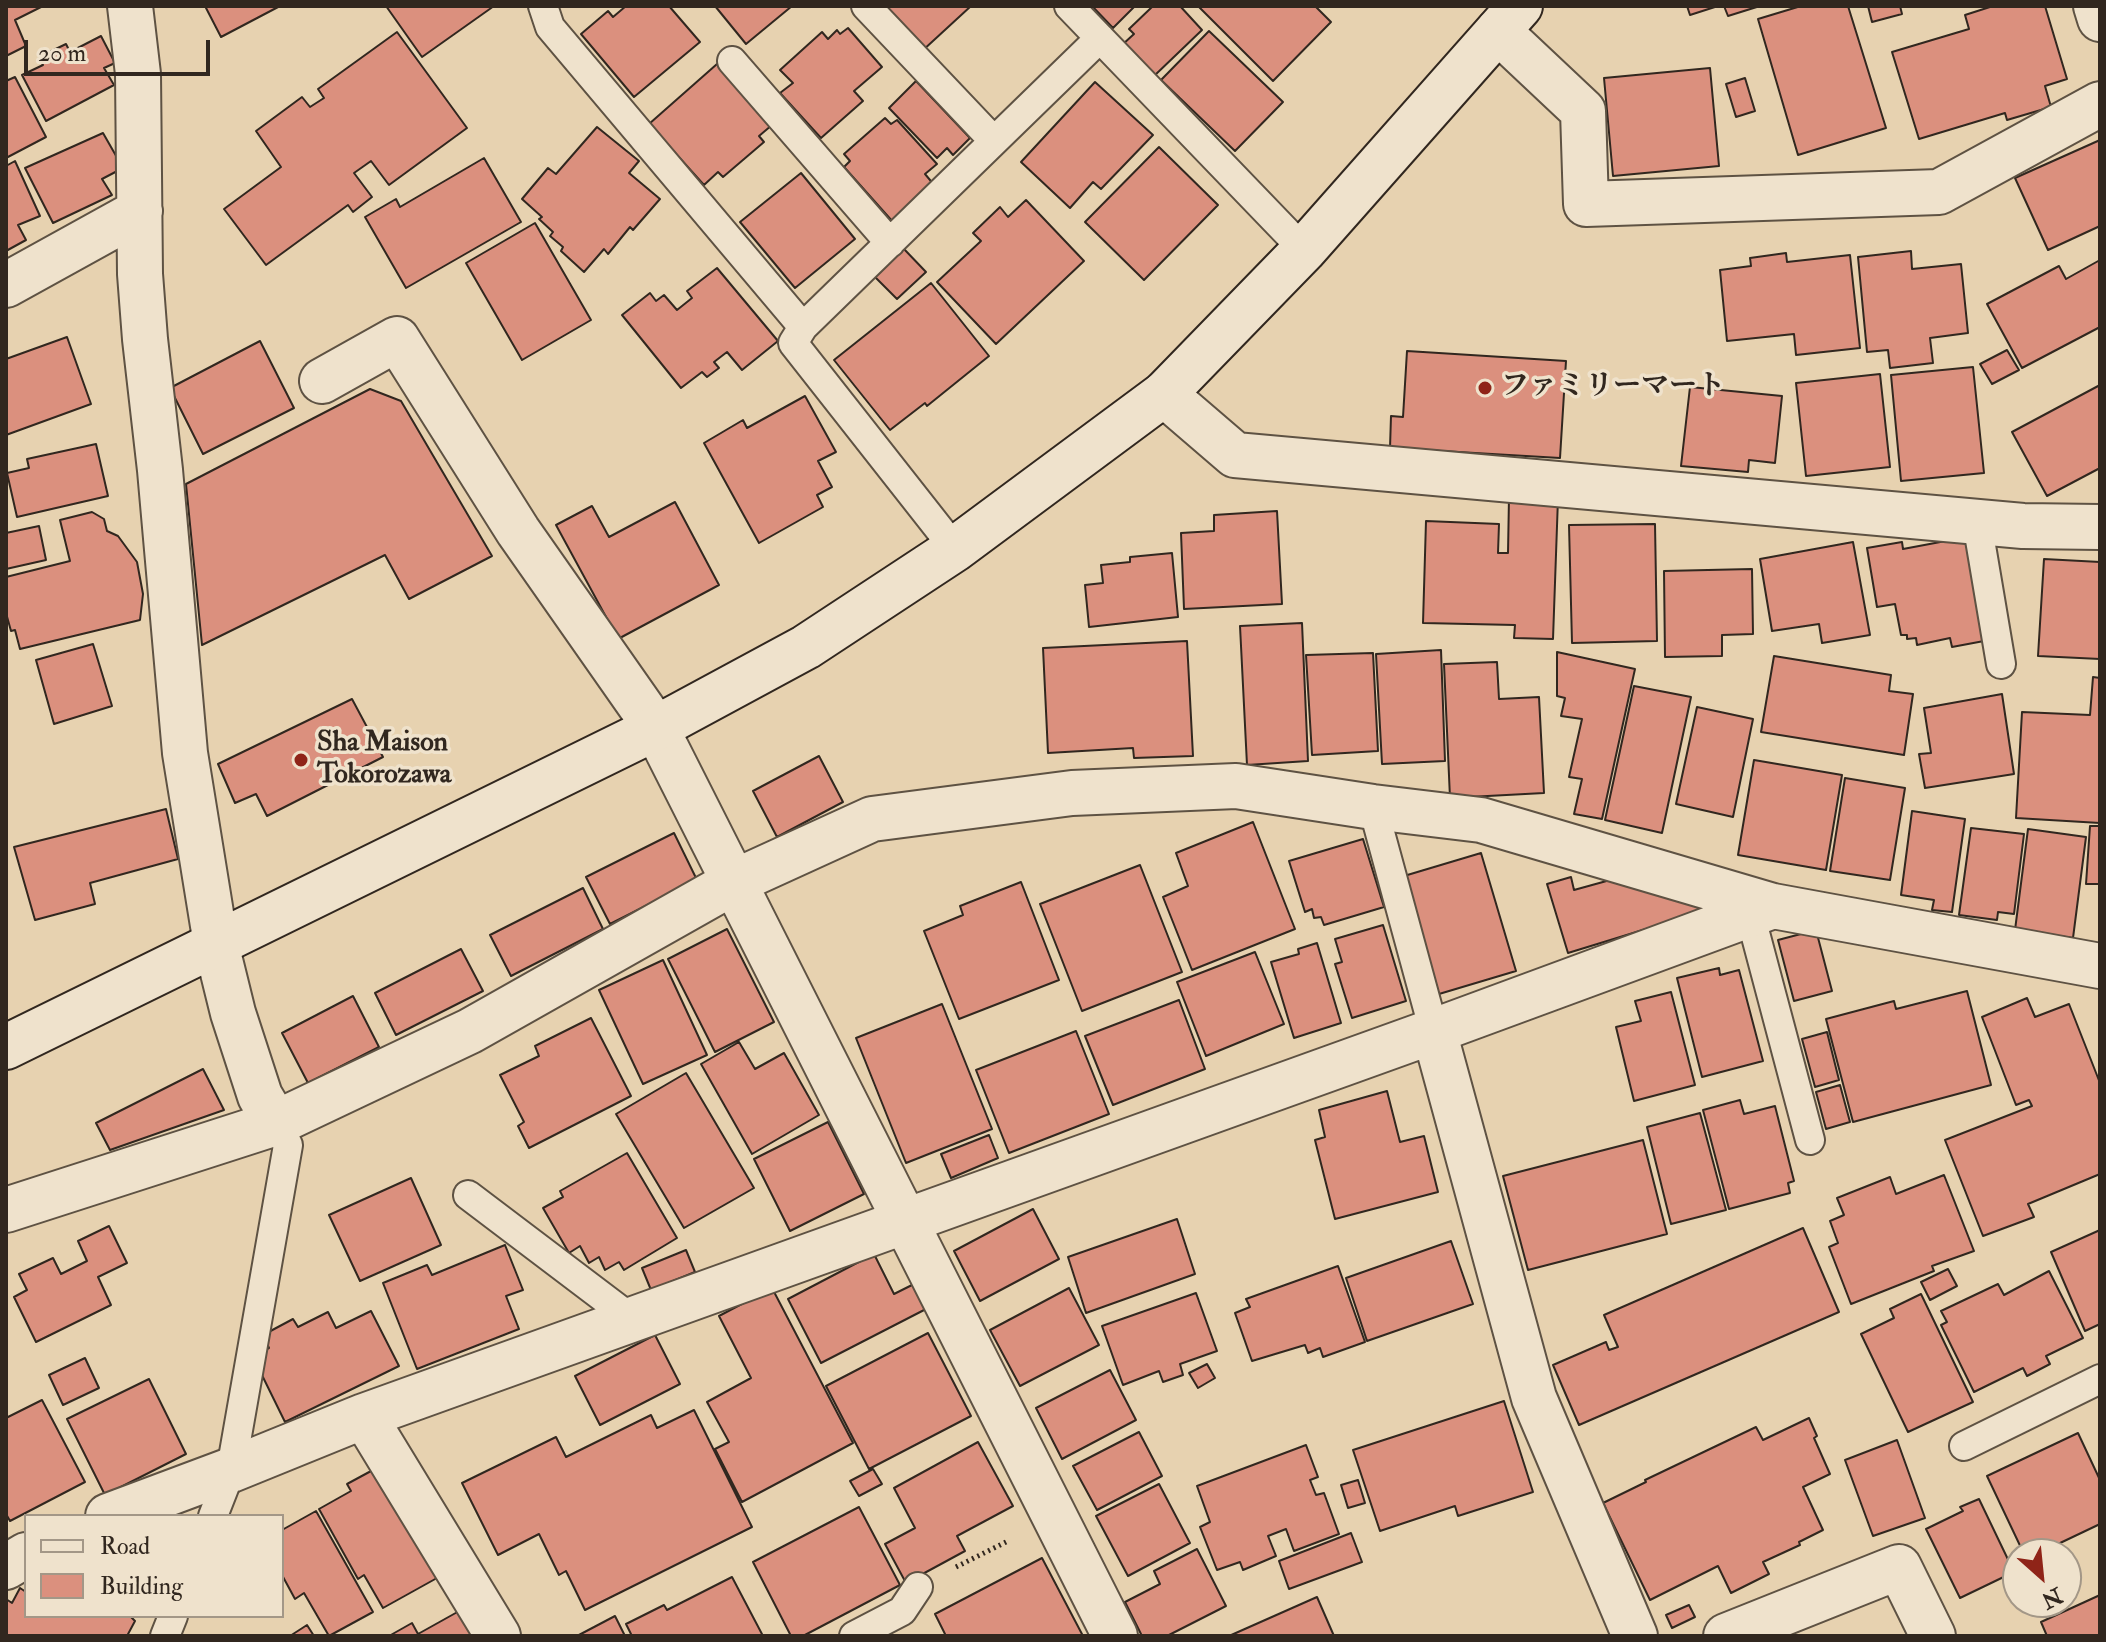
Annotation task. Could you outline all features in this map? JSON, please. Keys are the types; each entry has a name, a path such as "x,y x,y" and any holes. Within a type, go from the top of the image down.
{"street":[{"path":"130,6 138,74 140,274 185,753 216,944 233,1013 260,1096 276,1123"},
{"path":"2096,6 2100,19"},
{"path":"6,1047 656,728 806,647 955,549 1164,394 1304,250 1509,19 1583,111 1586,204 1939,192 2100,104"},
{"path":"6,285 140,211"},
{"path":"322,381 397,339 518,531 656,728 1115,1636"},
{"path":"1164,394 1235,455 2023,526 2100,527"},
{"path":"6,1210 276,1123 470,1031 734,882 872,819 1072,793 1236,786 1481,820 1762,910 2100,966"},
{"path":"113,1514 364,1416 1762,910"},
{"path":"1434,1031 1534,1398 1635,1636"},
{"path":"364,1416 498,1636"},
{"path":"6,1567 24,1556"},
{"path":"1726,1636 1899,1567 1933,1636"}],"lane":[{"path":"543,6 550,27 803,327"},
{"path":"866,6 994,141"},
{"path":"1069,6 1304,250"},
{"path":"955,549 793,343 803,327 1100,38"},
{"path":"732,61 890,243"},
{"path":"1977,522 2001,664"},
{"path":"1373,807 1434,1031"},
{"path":"1762,910 1810,1140"},
{"path":"214,1514 231,1470 288,1145 276,1123"},
{"path":"468,1195 633,1320"},
{"path":"1964,1446 2100,1379"},
{"path":"854,1636 902,1611 918,1587"}],"path":[{"path":"918,1587 1056,1518"}],"building":[{"path":"6,6 43,6 15,20 26,46 6,56"},
{"path":"205,6 280,6 221,37"},
{"path":"386,6 494,6 422,57"},
{"path":"626,6 669,6 700,42 634,97 581,34 608,11 613,17"},
{"path":"715,6 792,6 746,44"},
{"path":"879,6 971,6 921,52"},
{"path":"1092,6 1135,6 1113,28"},
{"path":"1153,6 1180,6 1202,30 1153,77 1122,45 1134,34 1129,29"},
{"path":"1198,6 1315,6 1331,22 1273,81"},
{"path":"1687,6 1718,6 1690,15"},
{"path":"1724,6 1760,6 1728,16"},
{"path":"1801,6 1848,6 1886,128 1798,155 1758,19"},
{"path":"1868,6 1900,6 1902,14 1872,22"},
{"path":"1993,6 2045,6 2067,79 2045,86 2051,107 2007,120 2005,113 1919,139 1892,52 1969,29 1965,15"},
{"path":"848,28 882,67 854,91 863,101 821,138 780,93 793,83 780,70 822,32 828,39 837,30 840,34"},
{"path":"1209,31 1283,102 1235,151 1161,80"},
{"path":"397,32 467,128 389,185 371,161 354,173 372,197 353,212 348,205 266,265 224,209 281,167 256,131 302,97 310,107 324,98 318,89"},
{"path":"101,36 115,63 104,68 114,85 46,121 22,75 43,65 39,57 66,44 70,52"},
{"path":"717,64 772,125 759,136 764,142 723,177 718,172 704,185 649,124"},
{"path":"1710,68 1719,166 1613,176 1604,78"},
{"path":"15,77 46,137 6,158 6,81"},
{"path":"1745,78 1755,111 1736,117 1726,84"},
{"path":"916,81 970,138 953,155 947,148 937,158 889,108"},
{"path":"1095,82 1153,135 1101,189 1093,182 1070,208 1021,162"},
{"path":"885,118 891,124 897,120 937,164 925,174 935,186 893,222 844,167 850,161 844,154"},
{"path":"597,127 639,161 629,173 660,199 633,230 630,227 608,254 604,249 584,272 561,251 563,247 550,236 553,232 539,219 542,217 522,199 548,168 556,174"},
{"path":"103,133 123,168 102,179 112,195 53,223 25,168"},
{"path":"2100,140 2100,226 2048,250 2015,178"},
{"path":"1159,147 1218,205 1144,280 1085,222"},
{"path":"484,158 521,222 406,288 365,217 396,199 400,207"},
{"path":"15,161 40,216 18,225 26,240 6,251 6,166"},
{"path":"801,173 855,239 795,288 740,222"},
{"path":"1026,200 1084,261 996,344 937,282 981,241 973,233 1000,207 1008,217"},
{"path":"535,223 591,320 522,360 466,263"},
{"path":"904,249 926,272 897,299 875,277"},
{"path":"1911,251 1912,269 1961,264 1968,333 1930,338 1933,363 1890,368 1888,350 1867,352 1858,257"},
{"path":"1786,253 1787,262 1850,255 1860,348 1796,355 1794,334 1727,341 1720,270 1751,266 1750,258"},
{"path":"2100,260 2100,327 2022,368 1987,304 2059,266 2066,279"},
{"path":"717,268 778,341 742,370 727,352 714,362 719,368 707,377 702,372 681,388 622,315 650,293 656,301 664,295 677,310 692,298 687,291"},
{"path":"931,283 989,356 927,406 925,403 890,430 834,360"},
{"path":"67,337 91,404 6,435 6,359"},
{"path":"260,341 294,408 203,454 170,388"},
{"path":"2007,350 2019,370 1992,384 1980,364"},
{"name":"ファミリーマート","path":"1407,351 1566,361 1560,458 1390,448 1391,416 1403,417"},
{"path":"1973,367 1984,473 1901,481 1891,375"},
{"path":"1880,374 1890,467 1806,476 1796,383"},
{"path":"2100,385 2100,468 2047,496 2012,432"},
{"path":"1690,387 1782,396 1775,463 1749,460 1748,472 1681,466"},
{"path":"370,389 401,401 492,556 409,599 385,555 202,645 186,484"},
{"path":"805,396 836,452 818,461 832,487 817,495 823,507 759,543 704,443 743,420 747,428"},
{"path":"96,444 108,496 17,517 7,473 29,468 27,459"},
{"path":"1509,497 1558,498 1553,639 1514,638 1515,625 1423,623 1426,521 1499,524 1498,553 1508,553"},
{"path":"675,502 719,585 618,639 556,525 592,506 609,537"},
{"path":"1277,511 1282,604 1184,609 1181,533 1214,531 1214,515"},
{"path":"92,512 104,519 107,531 118,536 137,562 143,594 140,620 20,649 6,613 6,577 70,561 60,520"},
{"path":"1655,524 1657,641 1572,643 1569,525"},
{"path":"39,526 46,560 6,569 6,533"},
{"path":"1967,537 1984,641 1952,647 1950,638 1917,645 1916,638 1907,639 1907,635 1901,635 1895,604 1877,607 1867,548 1902,542 1903,549"},
{"path":"1853,542 1870,635 1822,643 1819,624 1772,631 1760,559"},
{"path":"1172,553 1178,617 1089,627 1085,585 1103,583 1101,565 1130,562 1130,557"},
{"path":"2044,559 2100,562 2100,659 2038,656"},
{"path":"1752,569 1753,634 1722,635 1722,656 1665,657 1664,571"},
{"path":"1302,623 1308,761 1247,765 1240,626"},
{"path":"1187,641 1193,756 1134,758 1133,748 1048,753 1043,648"},
{"path":"93,644 112,706 54,724 36,660"},
{"path":"1441,650 1445,761 1382,764 1376,654"},
{"path":"1557,652 1635,669 1602,819 1574,814 1582,779 1569,777 1582,719 1561,716 1565,698 1557,696"},
{"path":"1373,653 1378,751 1312,755 1306,655"},
{"path":"1774,656 1891,675 1889,691 1913,694 1904,755 1761,732"},
{"path":"1497,662 1499,699 1539,697 1544,793 1450,798 1444,664"},
{"path":"2093,677 2100,678 2100,823 2016,818 2022,712 2090,715"},
{"path":"1634,686 1691,697 1662,833 1605,820"},
{"path":"2002,694 2014,774 1925,788 1919,754 1931,753 1924,708"},
{"name":"Sha Maison Tokorozawa","path":"352,699 383,757 267,816 256,794 235,803 218,764"},
{"path":"1697,707 1753,719 1733,817 1676,804"},
{"path":"819,756 843,802 777,837 753,791"},
{"path":"1754,760 1842,775 1826,870 1738,855"},
{"path":"1845,778 1905,788 1890,880 1830,871"},
{"path":"166,809 178,859 90,883 95,904 35,920 14,847"},
{"path":"1912,811 1965,819 1952,912 1932,910 1934,900 1901,895"},
{"path":"1253,822 1295,929 1192,970 1163,897 1188,886 1176,853"},
{"path":"2090,826 2100,826 2100,884 2086,884"},
{"path":"1971,828 2024,834 2014,914 1998,912 1997,920 1959,915"},
{"path":"2028,829 2086,837 2073,938 2015,930"},
{"path":"674,833 697,880 610,924 586,877"},
{"path":"1363,839 1384,907 1324,925 1321,917 1314,918 1312,909 1305,912 1289,861"},
{"path":"1481,853 1516,971 1439,994 1404,876"},
{"path":"1140,865 1182,972 1082,1011 1040,904"},
{"path":"1571,877 1574,890 1621,877 1708,910 1568,953 1547,884"},
{"path":"1021,882 1059,980 959,1019 924,931 963,915 960,906"},
{"path":"583,888 603,929 511,976 490,935"},
{"path":"1383,925 1406,1001 1352,1018 1335,964 1342,962 1335,939"},
{"path":"727,929 774,1022 715,1052 668,959"},
{"path":"1816,930 1832,991 1794,1001 1778,940"},
{"path":"1317,943 1341,1023 1294,1038 1271,962 1299,954 1298,949"},
{"path":"461,949 483,991 396,1035 375,993"},
{"path":"1255,952 1284,1024 1206,1056 1177,982"},
{"path":"663,960 707,1055 643,1084 599,990"},
{"path":"1719,968 1720,975 1739,970 1763,1061 1702,1077 1677,978"},
{"path":"1967,991 1991,1085 1853,1122 1826,1019 1894,1001 1896,1009"},
{"path":"1671,992 1695,1085 1634,1101 1616,1027 1641,1021 1635,1001"},
{"path":"353,996 379,1047 308,1083 282,1033"},
{"path":"2027,998 2035,1017 2069,1004 2100,1083 2100,1174 2028,1204 2034,1217 1983,1236 1945,1140 2032,1106 2029,1100 2016,1105 1982,1017"},
{"path":"1179,1000 1205,1069 1113,1105 1085,1036"},
{"path":"942,1004 992,1129 906,1163 856,1038"},
{"path":"591,1018 631,1096 529,1148 518,1126 524,1122 500,1075 539,1056 535,1046"},
{"path":"1076,1031 1109,1114 1009,1153 976,1070"},
{"path":"1827,1032 1839,1080 1815,1087 1802,1039"},
{"path":"739,1042 755,1069 784,1053 819,1115 752,1154 701,1064"},
{"path":"203,1069 224,1110 110,1150 96,1123"},
{"path":"686,1073 754,1188 684,1228 616,1114"},
{"path":"1840,1085 1850,1122 1826,1129 1816,1092"},
{"path":"1387,1091 1400,1142 1424,1136 1438,1192 1335,1219 1315,1140 1325,1137 1319,1110"},
{"path":"1740,1100 1744,1114 1775,1106 1794,1181 1788,1183 1790,1193 1729,1209 1703,1110"},
{"path":"1700,1113 1726,1210 1671,1224 1647,1127"},
{"path":"828,1122 864,1194 790,1231 754,1159"},
{"path":"989,1135 998,1158 951,1178 941,1154"},
{"path":"1643,1140 1667,1234 1528,1270 1503,1176"},
{"path":"627,1153 677,1238 624,1270 619,1262 605,1270 599,1257 589,1263 580,1246 569,1253 543,1208 563,1197 560,1191"},
{"path":"1944,1175 1974,1251 1932,1266 1934,1271 1851,1304 1829,1247 1838,1243 1830,1221 1844,1215 1837,1198 1890,1177 1896,1194"},
{"path":"411,1178 441,1245 360,1281 329,1215"},
{"path":"1033,1209 1059,1259 980,1301 954,1251"},
{"path":"1177,1219 1195,1274 1086,1313 1068,1257"},
{"path":"109,1226 127,1263 98,1277 111,1305 36,1342 14,1297 27,1290 19,1274 53,1258 61,1274 87,1261 78,1241"},
{"path":"1803,1228 1839,1312 1579,1425 1553,1365 1606,1342 1609,1350 1618,1347 1604,1315"},
{"path":"2100,1230 2100,1324 2085,1331 2051,1252"},
{"path":"1451,1241 1473,1304 1367,1341 1346,1278"},
{"path":"505,1245 523,1290 506,1296 519,1329 417,1369 383,1283 427,1265 432,1275"},
{"path":"686,1250 695,1272 651,1290 642,1268"},
{"path":"874,1254 894,1294 914,1284 926,1309 821,1363 788,1299"},
{"path":"1338,1266 1365,1342 1323,1357 1320,1348 1308,1353 1305,1345 1252,1361 1235,1313 1250,1307 1246,1299"},
{"path":"1948,1269 1957,1286 1930,1300 1921,1282"},
{"path":"2049,1271 2083,1338 2046,1356 2050,1364 2027,1376 2023,1368 1974,1392 1941,1325 1947,1322 1941,1311 1998,1284 2004,1295"},
{"path":"772,1288 853,1443 742,1502 715,1449 729,1442 707,1402 751,1378 719,1316"},
{"path":"1069,1288 1099,1345 1020,1386 990,1330"},
{"path":"1196,1293 1217,1351 1180,1364 1183,1375 1163,1382 1159,1371 1123,1385 1102,1326"},
{"path":"1921,1294 1973,1402 1908,1432 1861,1334 1894,1318 1890,1309"},
{"path":"371,1311 399,1366 285,1422 257,1365 256,1354 269,1348 263,1335 293,1319 298,1327 328,1312 336,1328"},
{"path":"928,1333 971,1416 869,1469 826,1386"},
{"path":"655,1335 680,1384 600,1425 575,1376"},
{"path":"85,1358 99,1388 63,1405 49,1375"},
{"path":"1207,1364 1215,1378 1198,1388 1189,1373"},
{"path":"1110,1370 1136,1420 1062,1459 1036,1408"},
{"path":"149,1379 186,1454 105,1495 67,1419"},
{"path":"42,1400 85,1482 10,1521 6,1514 6,1418"},
{"path":"1504,1401 1533,1492 1458,1516 1455,1506 1380,1531 1353,1450"},
{"path":"694,1410 752,1527 585,1610 566,1571 559,1575 539,1534 498,1555 462,1483 556,1437 566,1457 651,1415 657,1428"},
{"path":"1809,1418 1830,1474 1803,1487 1823,1530 1799,1542 1800,1545 1763,1562 1769,1574 1731,1593 1718,1566 1650,1600 1603,1503 1756,1427 1763,1440"},
{"path":"1139,1432 1162,1476 1097,1510 1073,1466"},
{"path":"2078,1433 2100,1480 2100,1524 2071,1538 2016,1538 1987,1476"},
{"path":"1897,1440 1925,1518 1873,1536 1845,1460"},
{"path":"978,1442 1013,1506 957,1536 965,1551 906,1583 885,1544 915,1528 894,1488"},
{"path":"1306,1445 1318,1477 1310,1480 1316,1495 1324,1493 1339,1534 1294,1551 1286,1529 1268,1536 1276,1556 1243,1570 1240,1562 1217,1570 1200,1527 1210,1522 1197,1486"},
{"path":"384,1464 446,1573 383,1608 364,1575 358,1579 319,1509 351,1491 347,1484"},
{"path":"873,1469 882,1484 859,1496 850,1481"},
{"path":"1358,1480 1365,1503 1348,1508 1341,1485"},
{"path":"1159,1484 1190,1543 1128,1576 1096,1516"},
{"path":"1979,1499 2002,1547 2002,1578 1960,1598 1926,1529 1963,1511 1960,1507"},
{"path":"859,1507 900,1585 803,1636 791,1636 753,1562"},
{"path":"316,1511 373,1612 329,1636 304,1593 295,1599 284,1579 284,1529"},
{"path":"1351,1533 1362,1562 1289,1589 1279,1561"},
{"path":"1197,1549 1226,1606 1167,1636 1142,1636 1125,1602 1160,1584 1154,1571"},
{"path":"1042,1558 1083,1636 946,1636 935,1614"},
{"path":"732,1577 763,1636 632,1636 626,1624 664,1605 667,1610"},
{"path":"20,1588 24,1591 24,1618 132,1618 135,1621 127,1636 6,1636 6,1599 12,1603"},
{"path":"2100,1595 2100,1636 2047,1636 2041,1622 2050,1618 2082,1618 2082,1603"},
{"path":"1317,1597 1334,1636 1229,1636"},
{"path":"1689,1605 1695,1617 1672,1628 1666,1615"},
{"path":"461,1610 475,1636 389,1636 412,1623 418,1634"},
{"path":"615,1616 625,1636 577,1636"},
{"path":"307,1625 314,1636 290,1636"}],"place":[{"name":"ファミリーマート","path":"1485,388"},
{"name":"Sha Maison Tokorozawa","path":"301,760"}]}
